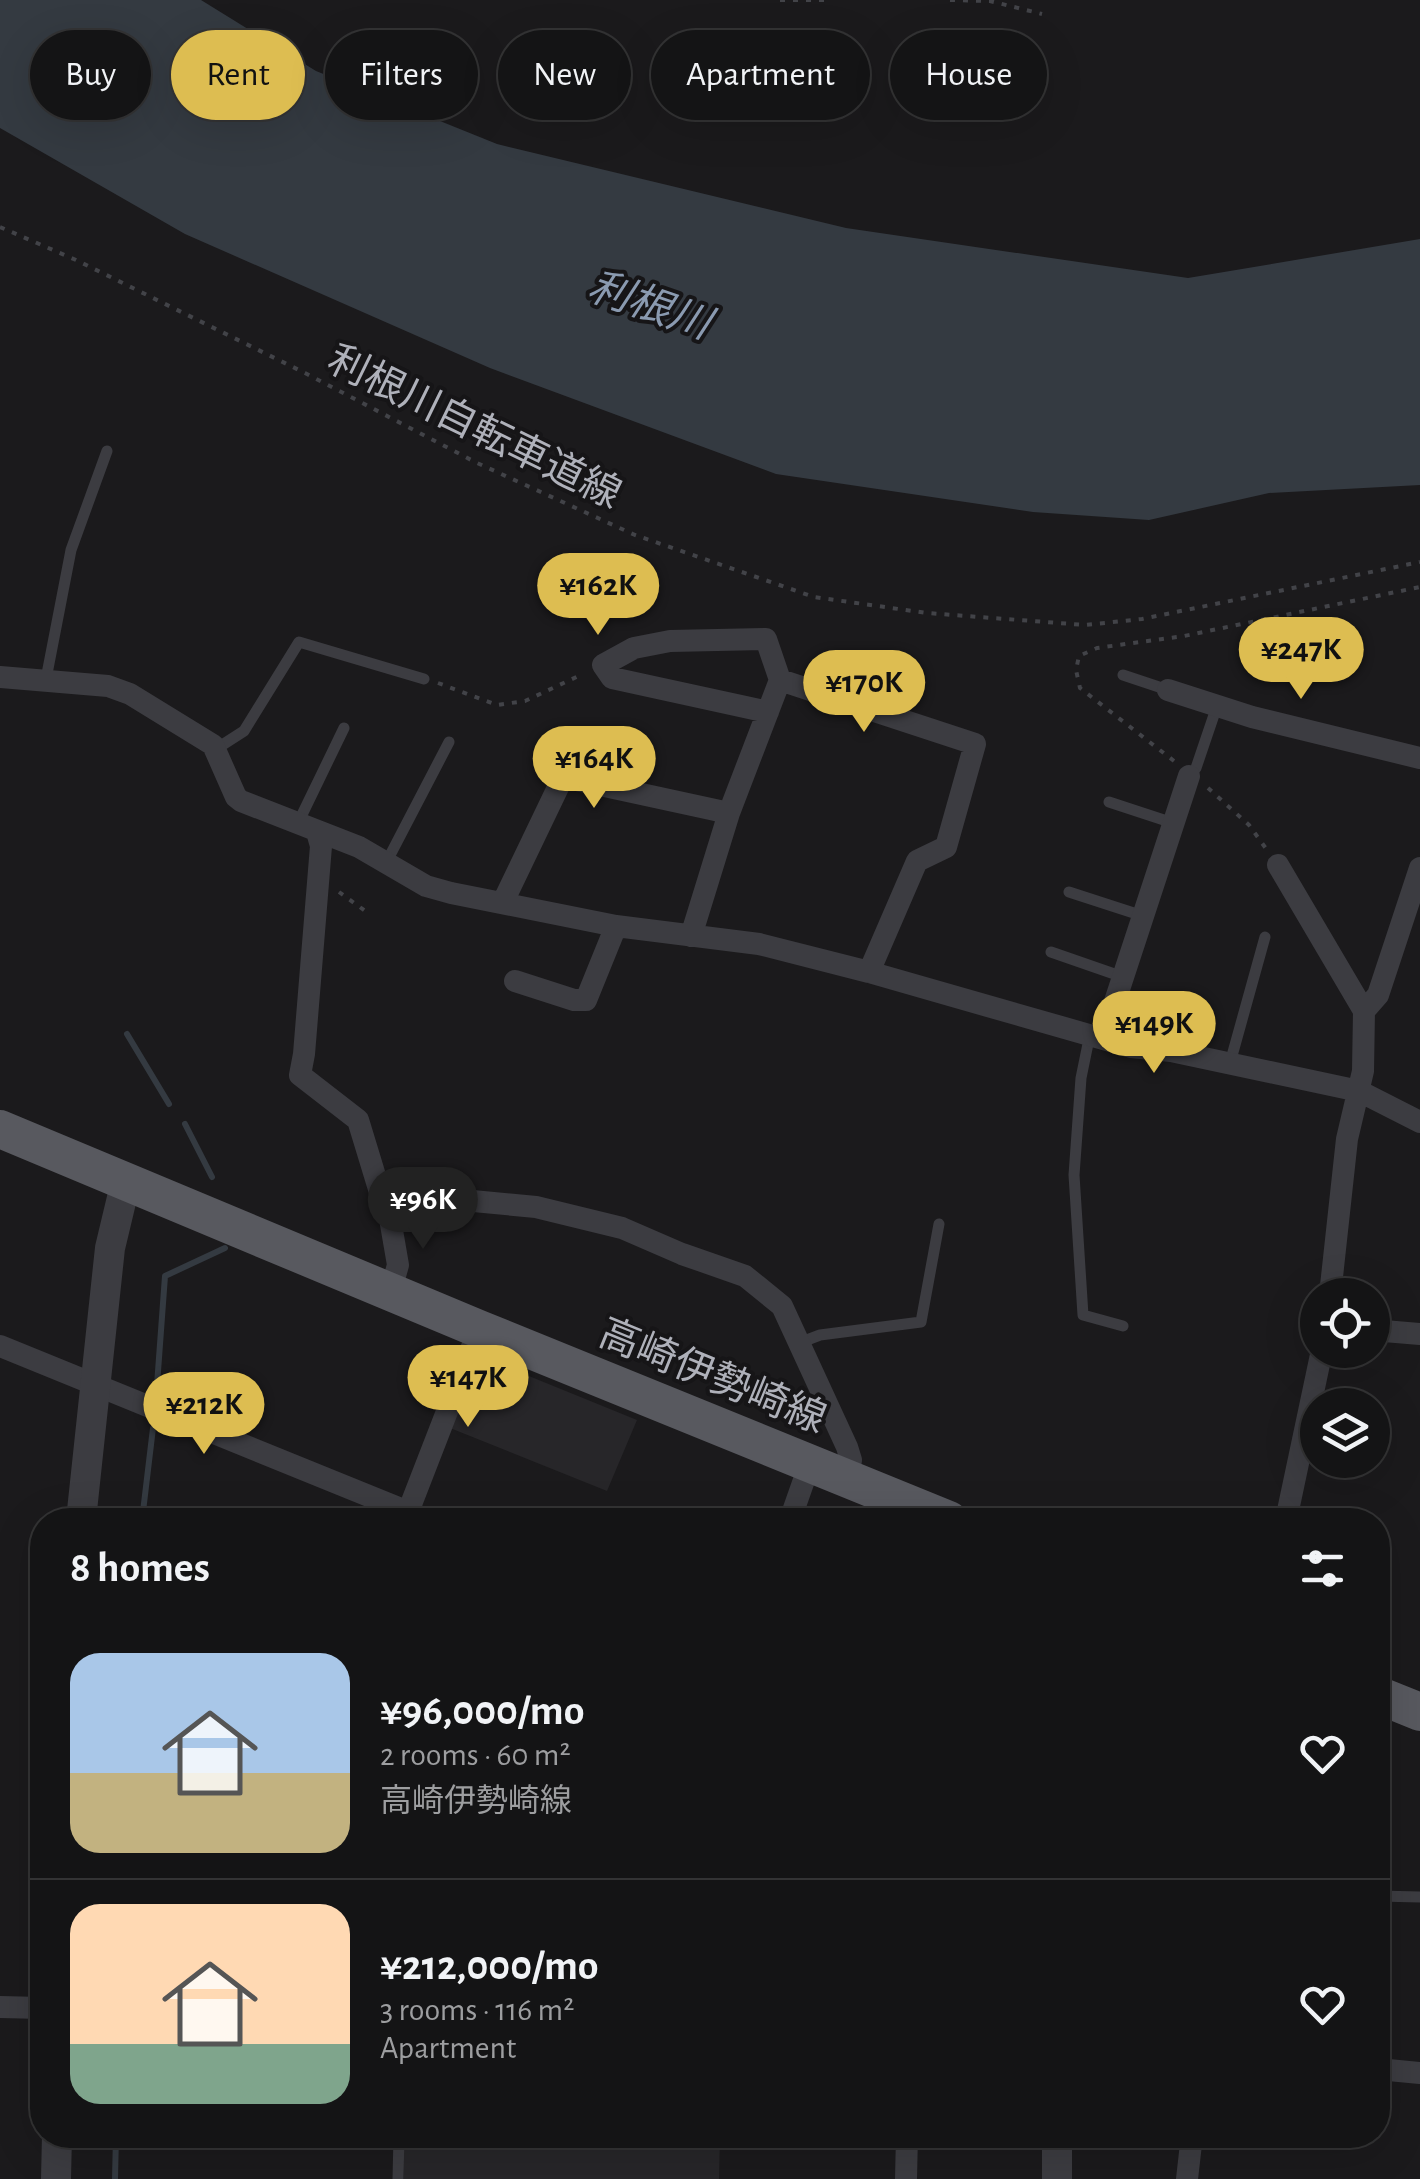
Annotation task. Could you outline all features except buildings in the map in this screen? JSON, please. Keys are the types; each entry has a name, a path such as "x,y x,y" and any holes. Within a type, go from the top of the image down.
{"main road":[{"name":"高崎伊勢崎線","path":"0,1129 919,1508"},
{"path":"1390,1699 1420,1712"}],"street":[{"path":"690,936 730,813 768,712 780,680 766,639 670,641 634,648 603,664 612,678 768,712"},
{"path":"0,677 119,688 216,749 236,797 359,848 426,886 616,926 759,944 1132,1047 1359,1091 1420,1122"},
{"path":"780,680 975,744 946,847 916,861 869,972"},
{"path":"1168,690 1420,758"},
{"path":"1096,1036 1123,977 1189,776"},
{"path":"502,902 563,777 730,813"},
{"path":"307,828 321,846 300,1074 358,1120 388,1207 398,1265 392,1290"},
{"path":"1278,865 1364,1010 1363,1072 1346,1139 1332,1278"},
{"path":"1364,1010 1378,995 1420,868"},
{"path":"516,981 574,1000 586,1000 616,926"},
{"path":"82,1508 110,1248 126,1181"},
{"path":"388,1207 420,1196 536,1207 622,1228 745,1276 782,1306 847,1447 851,1460 848,1479"},
{"path":"417,1508 479,1329"},
{"path":"1390,1332 1420,1334"},
{"path":"0,1346 392,1508"},
{"path":"1289,1508 1318,1368"},
{"path":"794,1508 810,1463"},
{"path":"0,2007 30,2008"},
{"path":"1390,2071 1420,2073"},
{"path":"56,2179 57,2148"},
{"path":"906,2179 907,2148"},
{"path":"1057,2148 1057,2179"},
{"path":"1187,2179 1191,2148"}],"lane":[{"path":"46,680 71,550 108,451"},
{"path":"216,749 244,730 299,642 424,679"},
{"path":"1123,674 1168,690"},
{"path":"1189,776 1196,768 1217,706"},
{"path":"307,828 344,728"},
{"path":"386,864 449,742"},
{"path":"1109,802 1173,823"},
{"path":"1069,892 1143,916"},
{"path":"1230,1064 1265,937"},
{"path":"1051,952 1123,977"},
{"path":"1096,1036 1081,1078 1074,1175 1083,1316 1123,1326"},
{"path":"799,1343 820,1335 921,1322 939,1224"},
{"path":"1390,1896 1420,1897"},
{"path":"398,2179 399,2148"}],"path":[{"path":"780,0 826,0"},
{"path":"950,0 990,2 1042,14"},
{"name":"利根川自転車道線","path":"0,227 76,260 305,373 475,462 635,535 814,597 927,613 1085,625 1142,619 1420,562"},
{"path":"1278,865 1249,824 1080,688 1076,670 1080,656 1097,648 1184,636 1420,587"},
{"path":"424,679 497,705 526,701 603,664"},
{"path":"316,876 368,913"}],"shaded area":[{"path":"480,1356 637,1420 607,1491 450,1428"},
{"path":"404,2148 720,2148 719,2179 404,2179"}],"water":[{"name":"利根川","path":"0,0 201,0 250,30 171,30 171,120 305,120 305,64 325,75 325,120 437,120 497,144 846,228 1188,278 1420,239 1420,485 1269,493 1149,520 1033,512 776,474 490,368 185,234 0,128"}],"waterway":[{"path":"127,1034 169,1104"},
{"path":"185,1124 212,1177"},
{"path":"157,1385 165,1276 225,1248"},
{"path":"143,1508 153,1428"},
{"path":"115,2179 116,2148"}]}
